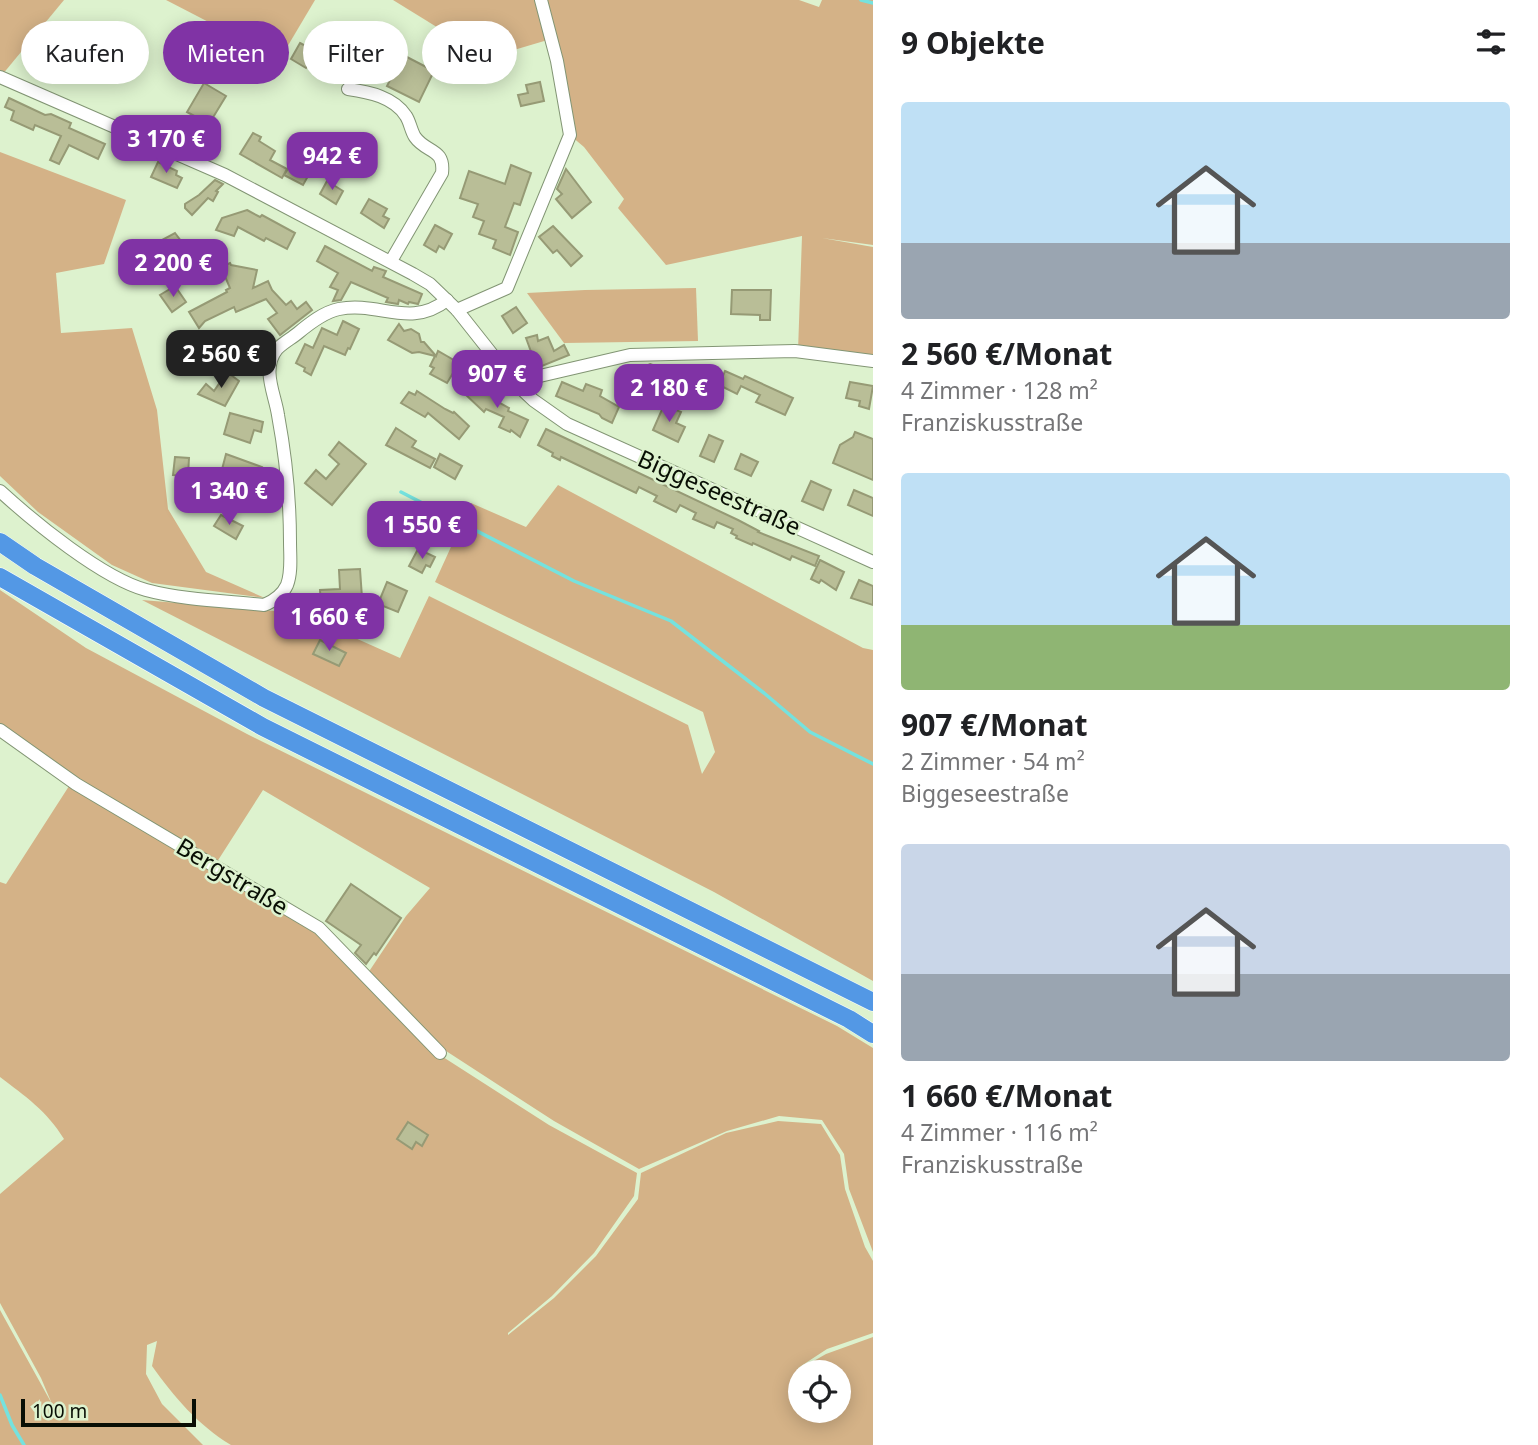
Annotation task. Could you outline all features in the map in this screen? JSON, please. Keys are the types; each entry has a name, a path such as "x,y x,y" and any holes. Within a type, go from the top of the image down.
{"highway":[{"path":"0,542 35,566 264,698 873,1002"},
{"path":"0,577 263,727 836,1013 873,1034"}],"street":[{"path":"457,310 507,288 570,135 557,61 541,0"},
{"name":"Biggeseestraße","path":"0,77 225,175 391,261 430,284 457,310 514,382 533,400 567,424 873,562"},
{"path":"348,89 375,94 400,108 415,137 438,155 443,164 442,173 391,261"},
{"path":"0,491 73,549 110,573 144,590 264,605 275,600 287,583 290,556 286,463 278,412 269,378 271,361 277,349 314,321 336,309 349,307 416,315 435,309 447,300"},
{"path":"514,382 630,355 795,351 873,361"},
{"name":"Bergstraße","path":"0,730 76,784 319,928 440,1053"}],"shaded area":[{"path":"0,0 64,0 47,21 21,21 21,52 2,75"},
{"path":"166,0 315,0 289,44 289,21 207,21"},
{"path":"393,0 540,0 551,39 517,49 517,21 427,21"},
{"path":"543,0 799,0 819,7 822,0 873,0 873,245 822,238 873,247 873,360 798,351 802,236 666,265 618,208 624,199 584,147 571,136"},
{"path":"0,152 126,200 104,264 56,273 61,333 132,328 157,410 168,509 206,572 265,598 152,583 112,565 38,512 0,476"},
{"path":"696,288 698,341 564,343 527,293 585,290"},
{"path":"558,485 863,648 873,650 873,981 714,892 142,600 299,613 400,658 429,596 688,725 702,774 715,752 703,712 435,582 471,503 526,527"},
{"path":"0,590 86,648 247,734 837,1026 873,1048 873,1252 849,1189 844,1154 822,1120 779,1116 727,1131 639,1169 554,1121 443,1049 368,973 406,916 430,888 263,790 215,865 79,782 0,725"},
{"path":"71,783 318,931 443,1057 549,1125 637,1173 634,1196 594,1253 552,1296 508,1335 554,1298 596,1256 638,1199 641,1173 726,1133 778,1121 821,1124 840,1155 845,1189 865,1247 873,1261 873,1333 827,1349 810,1360 788,1360 788,1423 851,1423 851,1360 816,1360 873,1337 873,1445 231,1445 187,1410 152,1366 157,1341 147,1345 146,1374 162,1404 203,1445 0,1445 0,1310 52,1404 41,1378 0,1303 0,1194 64,1139 43,1112 0,1077 0,882 6,884"}],"building":[{"path":"300,43 303,45 303,66 291,59"},
{"path":"408,58 422,65 422,84 428,84 419,102 387,86 408,84"},
{"path":"540,82 544,101 521,106 518,95 528,93 526,85"},
{"path":"203,84 226,96 209,124 187,112"},
{"path":"9,98 45,115 51,114 71,123 69,128 105,144 98,159 69,145 59,164 50,160 61,136 35,125 33,130 11,120 14,111 5,107"},
{"path":"253,133 261,137 259,141 275,151 270,160 287,169 282,178 240,154"},
{"path":"294,159 312,169 303,185 284,175"},
{"path":"158,162 177,171 176,175 182,178 177,188 151,177"},
{"path":"511,165 531,173 520,205 514,203 505,227 518,232 510,255 493,248 496,240 479,234 484,221 473,217 478,204 460,198 469,171 505,184"},
{"path":"566,169 591,202 572,218 556,199 562,194 557,189"},
{"path":"215,180 223,184 216,191 218,192 213,201 208,198 192,215 185,208 185,204"},
{"path":"327,181 343,191 336,204 320,194"},
{"path":"369,199 387,209 383,216 389,219 384,228 361,213"},
{"path":"247,210 295,233 287,249 266,238 264,241 238,227 234,236 216,230 222,218"},
{"path":"435,225 452,234 444,249 439,246 436,252 424,245"},
{"path":"553,226 582,256 571,266 557,250 553,253 539,237"},
{"path":"175,233 184,245 182,247 189,259 180,265 160,241"},
{"path":"325,246 372,271 374,267 386,271 383,277 422,294 418,304 399,300 398,304 386,302 388,298 351,282 341,300 333,301 338,290 330,287 338,273 317,261"},
{"path":"230,263 257,270 253,288 268,281 272,290 286,305 291,301 297,309 306,302 312,310 280,335 268,319 277,313 266,299 236,312 234,307 205,321 199,328 189,312 227,292 230,288 221,267"},
{"path":"175,286 186,302 172,312 160,295"},
{"path":"732,290 771,290 770,320 760,320 760,315 731,314"},
{"path":"516,307 527,323 513,333 502,316"},
{"path":"343,321 359,329 350,349 348,348 345,355 324,346 311,375 304,371 305,368 296,363 305,344 313,348 322,328 337,335"},
{"path":"399,324 404,331 411,329 419,334 421,342 436,356 438,351 459,363 447,383 430,374 434,368 430,366 435,356 412,353 388,340"},
{"path":"197,335 211,354 197,364 183,344"},
{"path":"537,335 538,341 548,337 554,351 564,345 569,355 537,368 526,338"},
{"path":"650,364 666,370 662,383 646,377 644,367"},
{"path":"686,367 716,378 709,399 679,388"},
{"path":"725,371 743,379 745,376 793,398 785,415 756,402 760,395 741,386 737,394 719,385"},
{"path":"227,372 239,381 225,406 198,394 206,384 214,391"},
{"path":"562,382 583,391 586,384 602,390 600,396 619,407 612,423 599,414 556,396"},
{"path":"850,382 873,386 869,409 859,406 860,401 846,398"},
{"path":"477,383 509,408 508,411 528,420 520,437 511,430 510,432 499,427 504,417 486,409 484,412 466,395"},
{"path":"417,391 454,412 469,426 459,439 428,413 425,417 401,403 409,392 415,395"},
{"path":"664,405 681,412 676,423 685,427 678,442 653,430"},
{"path":"230,413 263,422 261,432 254,430 250,443 224,434"},
{"path":"396,428 416,441 412,447 435,459 430,468 386,445"},
{"path":"546,429 758,532 819,556 815,566 792,556 790,560 736,538 737,536 731,533 733,529 717,522 714,528 693,519 696,513 680,505 676,512 654,501 657,496 639,487 636,493 561,457 560,460 552,456 553,453 538,445"},
{"path":"855,432 873,439 873,480 833,463 840,445 853,437"},
{"path":"709,435 723,441 714,462 700,456"},
{"path":"339,442 366,464 332,505 305,483 316,470 326,479 339,464 329,455"},
{"path":"226,454 262,467 255,488 220,477"},
{"path":"440,454 462,466 455,479 434,467"},
{"path":"741,454 758,462 751,476 735,469"},
{"path":"175,457 189,458 188,476 173,475"},
{"path":"811,481 831,490 823,510 802,501"},
{"path":"854,490 873,498 873,516 848,505"},
{"path":"221,515 243,526 236,539 214,526"},
{"path":"418,549 435,557 430,567 426,565 422,573 409,566"},
{"path":"820,560 844,572 836,590 821,580 819,583 811,579"},
{"path":"360,569 363,612 339,613 340,621 322,622 320,590 340,589 339,570"},
{"path":"859,580 873,586 873,605 851,598"},
{"path":"387,582 407,591 398,612 378,604"},
{"path":"320,640 346,653 339,666 313,654"},
{"path":"351,884 401,918 376,955 374,953 366,964 355,953 361,945 326,921"},
{"path":"408,1122 428,1135 422,1146 416,1142 412,1149 397,1139"}],"waterway":[{"path":"861,0 873,3"},
{"path":"401,492 574,581 671,621 810,732 873,764"},
{"path":"0,1395 12,1425 24,1445"}]}
